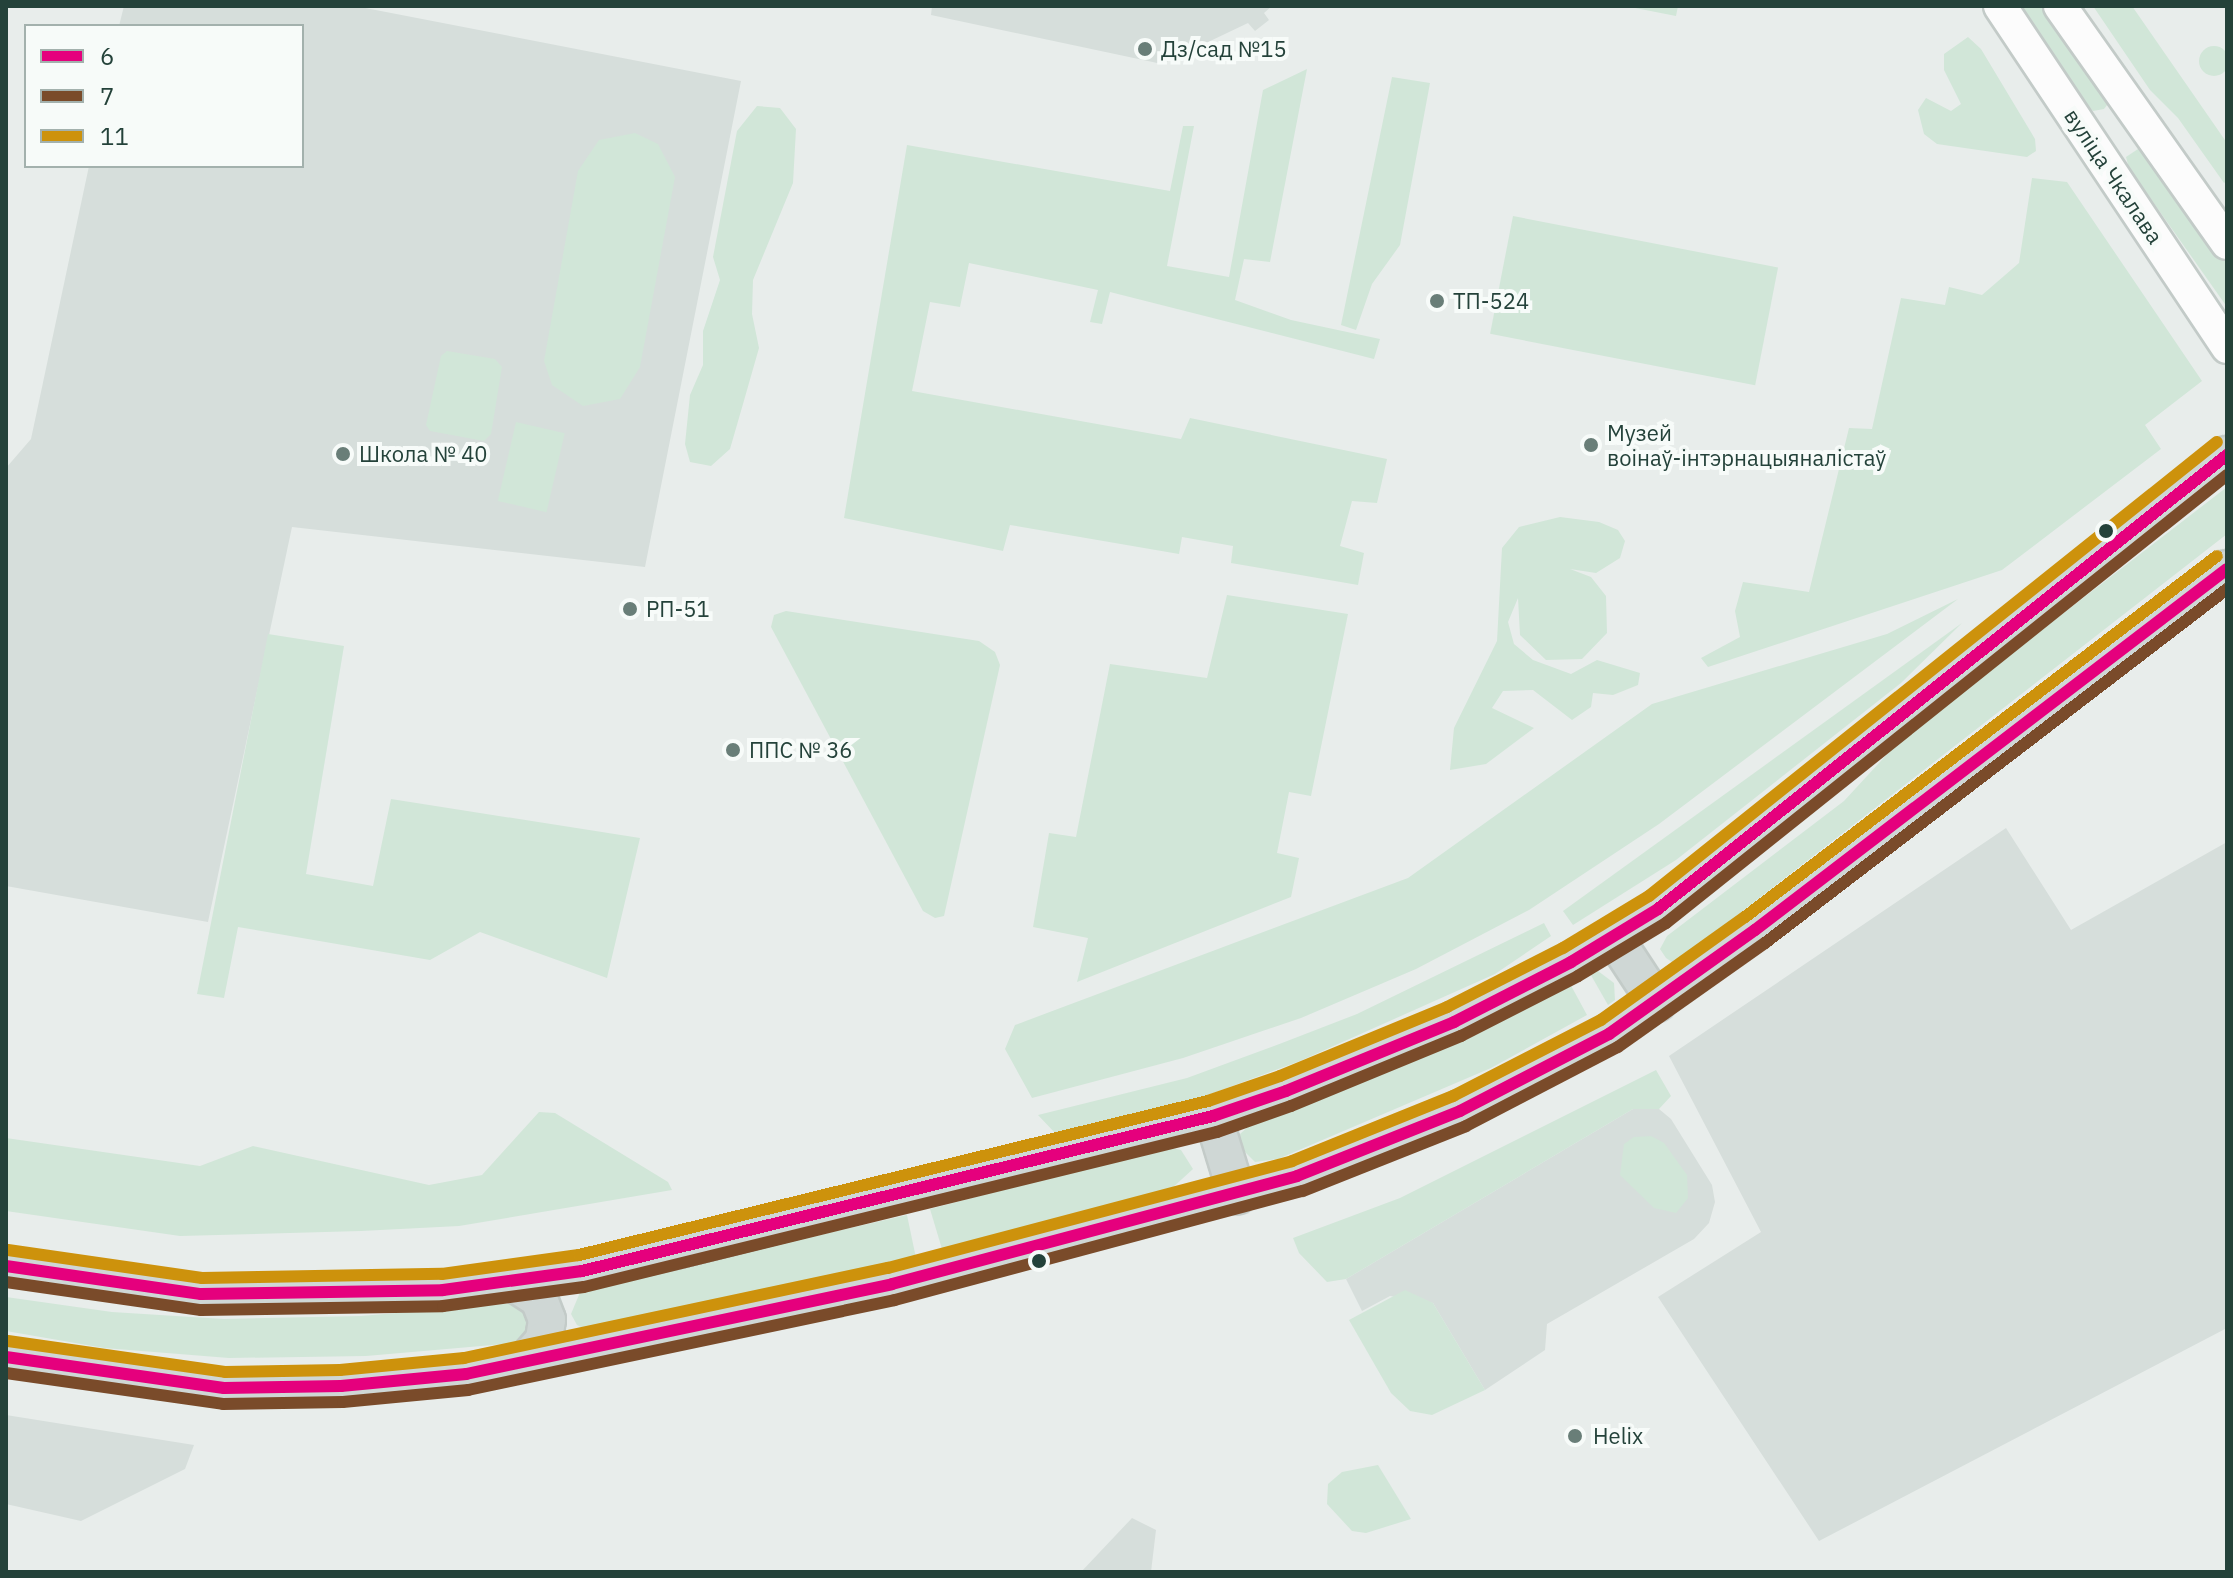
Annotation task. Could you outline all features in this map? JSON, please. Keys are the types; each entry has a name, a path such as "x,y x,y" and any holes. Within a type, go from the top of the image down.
{"main road":[{"name":"вуліца Чкалава","path":"2000,6 2227,347"},
{"path":"2060,6 2227,243"},
{"path":"2071,111 2088,124 2109,119 2118,105 2112,82"},
{"path":"2115,178 2111,161 2124,141 2139,137 2158,148"},
{"path":"6,1266 201,1294 268,1296 443,1290 582,1271 1213,1116 1454,1022 1658,909 1824,781 2227,455"},
{"path":"6,1357 224,1388 341,1386 524,1363 597,1350 892,1284 1237,1195 1460,1111 1584,1049 1657,1003 2227,569"},
{"path":"1613,936 1657,1003"},
{"path":"1213,1116 1237,1195"},
{"path":"582,1271 564,1294 562,1314 571,1333 597,1350"},
{"path":"511,1281 539,1299 547,1320 544,1340 524,1363"}],"shaded area":[{"name":"Школа № 40","path":"124,6 355,6 741,81 645,567 292,527 208,922 6,886 6,468 31,439 89,168 304,168 304,24 120,24"},
{"name":"Дз/сад №15","path":"932,6 1272,6 1264,13 1269,20 1255,31 1248,23 1162,64 931,15"},
{"path":"2006,828 2071,930 2227,842 2227,1328 1819,1541 1658,1297 1761,1232 1669,1056"},
{"path":"1633,1109 1659,1109 1671,1119 1712,1185 1715,1202 1709,1223 1694,1239 1547,1324 1545,1350 1485,1390 1433,1303 1390,1296 1362,1311 1346,1279"},
{"path":"6,1415 194,1445 185,1469 81,1521 6,1504"},
{"path":"1132,1518 1156,1530 1151,1572 1081,1572"}],"green space":[{"path":"1625,6 1678,6 1676,16"},
{"path":"2027,6 2050,6 2111,100 2104,109 2093,111 2084,103 2021,10"},
{"path":"2093,6 2132,6 2227,143 2227,181 2224,183 2178,118 2150,90"},
{"path":"1968,37 1981,49 2035,139 2036,151 2027,157 1937,144 1924,134 1918,110 1926,98 1951,111 1961,104 1944,70 1944,54"},
{"path":"2214,46 2225,50 2229,61 2225,72 2214,76 2203,72 2199,61 2203,50"},
{"path":"1307,69 1270,262 1244,259 1235,300 1291,320 1380,339 1374,359 1110,292 1102,324 1090,322 1098,290 969,263 960,307 930,302 912,391 1181,439 1190,418 1387,459 1377,503 1352,501 1340,546 1364,553 1358,585 1231,563 1233,546 1182,537 1179,554 1010,525 1003,551 844,518 907,145 1170,191 1183,126 1194,126 1167,266 1229,277 1263,90"},
{"path":"1392,77 1430,83 1400,245 1372,284 1356,330 1341,325"},
{"path":"757,106 780,108 796,129 793,183 753,280 752,314 759,348 730,449 711,466 690,462 685,444 690,395 703,365 703,331 720,280 713,257 737,131"},
{"path":"635,133 658,144 675,177 640,367 620,399 583,406 552,385 544,361 578,171 599,140"},
{"path":"2141,147 2150,152 2227,262 2227,307 2129,168 2126,157"},
{"path":"2032,178 2067,182 2202,381 2145,425 2161,449 2002,570 1708,667 1701,658 1740,637 1735,611 1743,582 1809,592 1849,428 1872,429 1901,298 1945,305 1949,287 1982,295 2019,263"},
{"path":"1513,216 1778,268 1755,385 1490,334"},
{"path":"447,351 495,359 502,367 491,434 484,441 430,431 426,425 441,356"},
{"path":"516,422 565,433 546,512 498,501"},
{"path":"2227,487 2227,534 1685,956 1672,962 1666,958 1660,949 1667,936 1844,801 1903,737"},
{"path":"1560,517 1599,522 1618,530 1625,541 1620,558 1596,573 1570,569 1591,577 1606,596 1607,633 1582,659 1546,660 1520,635 1518,598 1508,622 1514,644 1533,660 1571,674 1597,660 1640,673 1638,685 1613,695 1593,693 1591,707 1572,720 1533,690 1503,691 1492,708 1534,728 1486,764 1450,770 1454,728 1497,641 1502,548 1519,527"},
{"path":"1227,595 1348,614 1311,796 1289,792 1277,853 1299,858 1291,897 1077,982 1088,938 1033,927 1049,833 1076,837 1110,664 1207,678"},
{"path":"1958,599 1659,824 1529,910 1416,969 1301,1018 1183,1058 1032,1098 1005,1049 1015,1025 1408,878 1652,704 1887,634"},
{"path":"786,611 979,641 995,652 1000,665 944,916 935,918 923,911 771,627 774,615"},
{"path":"1962,623 1901,683 1676,860 1573,925 1563,911"},
{"path":"268,634 344,646 306,874 373,886 391,799 640,838 607,978 480,932 430,960 238,927 224,998 197,994"},
{"path":"1544,923 1551,936 1495,974 1300,1061 1200,1098 1055,1133 1038,1115 1187,1078 1282,1043 1357,1014"},
{"path":"1594,968 1614,983 1615,1000 1608,1005 1588,970"},
{"path":"1568,980 1587,1015 1491,1068 1278,1159 1255,1162 1239,1146 1240,1134 1251,1124 1469,1036"},
{"path":"1656,1070 1671,1096 1659,1109 1633,1109 1346,1279 1327,1282 1299,1253 1293,1238 1400,1198"},
{"path":"539,1112 555,1113 668,1182 672,1190 459,1226 361,1231 180,1236 6,1211 6,1138 200,1166 253,1146 429,1185 482,1175"},
{"path":"1651,1136 1664,1143 1687,1175 1688,1198 1676,1213 1654,1208 1620,1175 1624,1144 1634,1137"},
{"path":"1168,1147 1181,1150 1193,1169 1170,1190 942,1249 930,1209"},
{"path":"907,1215 916,1258 591,1332 577,1325 571,1314 581,1290"},
{"path":"1405,1290 1433,1303 1485,1390 1432,1415 1410,1411 1391,1393 1349,1320"},
{"path":"6,1297 112,1312 224,1319 361,1316 513,1303 531,1309 531,1336 515,1343 366,1356 229,1358 104,1348 6,1331"},
{"path":"1378,1465 1411,1519 1366,1533 1352,1531 1327,1504 1328,1484 1342,1472"}],"transit line":[{"name":"11","path":"8,1250 202,1278 442,1274 579,1255 1208,1101 1280,1076 1447,1007 1563,948 1649,896 2217,442"},
{"name":"6","path":"6,1266 201,1294 443,1290 582,1271 1213,1116 1286,1091 1454,1022 1571,962 1658,909 2227,455"},
{"name":"7","path":"6,1282 201,1310 443,1306 584,1287 1217,1132 1291,1106 1461,1036 1578,976 1666,923 2227,475"},
{"name":"11","path":"8,1341 225,1372 340,1370 464,1358 888,1268 1292,1161 1453,1096 1601,1020 1745,917 2217,556"},
{"name":"6","path":"6,1357 224,1388 341,1386 466,1374 892,1284 1297,1176 1460,1111 1609,1034 1755,930 2227,569"},
{"name":"7","path":"6,1373 223,1404 343,1402 468,1390 895,1300 1303,1191 1466,1126 1618,1047 1765,943 2227,589"}],"place":[{"name":"Дз/сад №15","path":"1145,49"},
{"name":"ТП-524","path":"1437,301"},
{"name":"Музей воінаў-інтэрнацыяналістаў","path":"1591,445"},
{"name":"Школа № 40","path":"343,454"},
{"name":"РП-51","path":"630,609"},
{"name":"ППС № 36","path":"733,750"},
{"name":"Helix","path":"1575,1436"}]}
